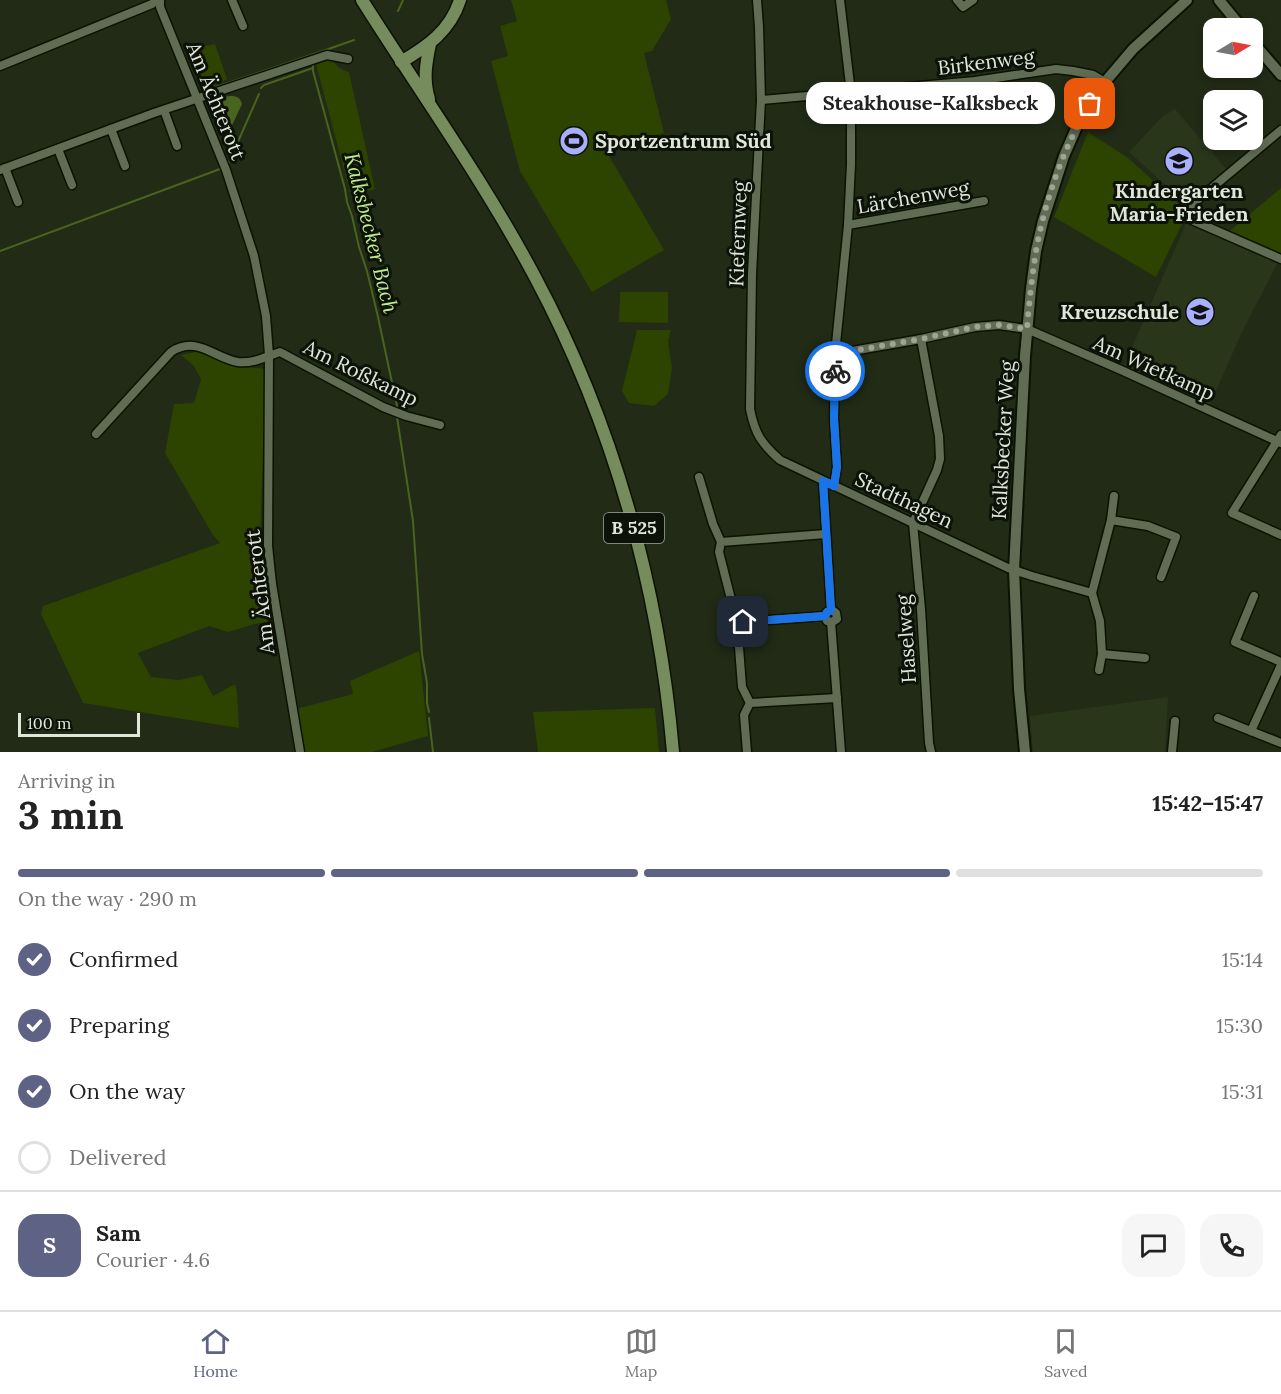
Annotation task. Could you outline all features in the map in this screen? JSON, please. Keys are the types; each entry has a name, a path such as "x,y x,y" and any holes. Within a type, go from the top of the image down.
{"main road":[{"name":"B 525","path":"362,0 492,203 534,275 567,341 600,422 639,547 655,614 673,752"},
{"path":"401,62 420,52 438,36 451,20 460,0"},
{"path":"430,44 425,75 426,91 432,108"}],"street":[{"path":"0,66 158,0"},
{"name":"Am Ächterott","path":"158,0 226,170 254,256 266,316 269,355 268,546 272,584 300,752"},
{"path":"231,0 243,26"},
{"name":"Kiefernweg","path":"757,0 761,100 752,274 750,409 760,441 780,460"},
{"name":"Lärchenweg","path":"834,486 837,467 834,419 835,354 848,225 851,164 850,93 840,0"},
{"path":"957,0 963,8 973,0"},
{"name":"Kalksbecker Weg","path":"1025,752 1019,689 1014,570 1027,329 1036,251 1042,221 1064,156 1078,124 1105,82 1133,49 1187,0"},
{"path":"1220,0 1234,18"},
{"path":"1263,54 1281,75"},
{"path":"18,202 2,169 164,110 327,55 348,59"},
{"name":"Birkenweg","path":"761,100 975,81 1056,69 1093,75 1105,82"},
{"path":"164,110 177,146"},
{"path":"111,129 125,166"},
{"path":"1281,130 1194,203 1191,211 1192,220 1281,259"},
{"path":"58,149 72,185"},
{"name":"Lärchenweg","path":"848,225 984,201"},
{"name":"Am Wietkamp","path":"835,354 975,327 999,325 1027,329 1280,440"},
{"path":"913,523 937,470 940,450 921,339"},
{"path":"96,434 171,352 179,347 190,345 239,362 256,361 269,355"},
{"name":"Am Roßkamp","path":"269,355 280,352 383,407 406,416 440,424"},
{"path":"1280,440 1232,513 1281,535"},
{"name":"Stadthagen","path":"780,460 1014,570 1092,593"},
{"path":"699,477 713,524 722,542 719,552 733,607 743,622"},
{"path":"823,481 829,616 841,752"},
{"path":"1099,670 1102,654 1100,621 1092,593 1111,520 1114,496"},
{"path":"1111,520 1148,526 1176,537 1161,577"},
{"name":"Haselweg","path":"913,523 931,752"},
{"path":"722,542 826,534"},
{"path":"1251,731 1281,663 1235,642 1254,596"},
{"path":"743,622 829,616"},
{"path":"743,622 738,634 740,667 742,687 750,704"},
{"path":"1102,654 1146,658"},
{"path":"750,704 837,698"},
{"path":"747,752 744,716 750,704"},
{"path":"1218,718 1281,743"},
{"path":"1172,752 1175,721"}],"shaded area":[{"name":"Sportzentrum Süd","path":"511,0 666,0 671,19 652,51 644,53 664,133 605,149 664,250 592,292 520,171 491,61 508,56 500,26 517,21"},
{"path":"215,44 227,79 204,93 186,50"},
{"path":"329,59 349,72 375,189 351,196 316,64"},
{"path":"238,97 242,104 227,136 219,128 212,110 218,99"},
{"name":"Kindergarten Maria-Frieden","path":"1175,109 1203,142 1203,150 1210,150 1227,170 1191,201 1185,203 1129,152 1163,116"},
{"path":"1088,132 1128,158 1188,212 1156,277 1054,217"},
{"path":"1281,188 1281,258 1226,234"},
{"name":"Kreuzschule","path":"1188,219 1278,262 1242,332 1208,409 1123,368"},
{"path":"620,292 668,292 668,323 619,322"},
{"path":"637,330 671,330 668,341 672,368 668,394 654,406 629,403 622,391"},
{"path":"205,350 248,367 266,369 260,542 272,621 228,632 209,626 138,653 151,677 179,680 202,675 213,696 235,684 239,728 83,703 41,614 43,606 220,543 213,535 165,453 174,404 194,403 201,379 194,366 181,355"},
{"path":"419,651 428,736 372,752 304,752 296,709 353,694 350,681"},
{"path":"1168,697 1165,752 1033,752 1030,716"},
{"path":"655,708 659,752 538,752 533,712"}],"waterway":[{"path":"398,11 403,0"},
{"path":"320,52 354,40"},
{"path":"207,90 320,52"},
{"name":"Kalksbecker Bach","path":"313,65 347,202 367,271 397,406"},
{"path":"261,88 313,68"},
{"path":"229,162 259,94"},
{"path":"0,251 220,169"},
{"name":"Kalksbecker Bach","path":"397,417 413,521 422,654 429,712"},
{"name":"Kalksbecker Bach","path":"429,718 433,752"}],"way so far":[{"path":"835,371 835,354 975,327 999,325 1027,329 1036,251 1042,221 1064,156 1090,104"}],"place":[{"name":"Steakhouse-Kalksbeck","path":"1090,104"},
{"name":"Sportzentrum Süd","path":"574,141"},
{"name":"Kindergarten Maria-Frieden","path":"1179,161"},
{"name":"Kreuzschule","path":"1200,312"}],"route":[{"path":"743,622 825,616 831,610 823,481 834,486 837,467 834,419 835,371"}]}
